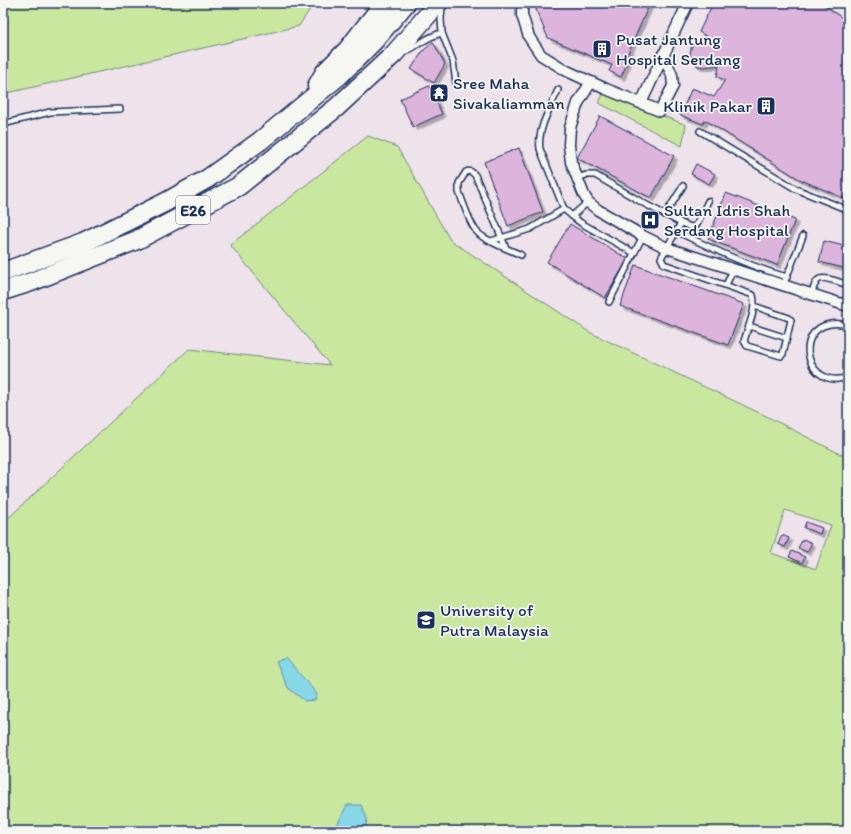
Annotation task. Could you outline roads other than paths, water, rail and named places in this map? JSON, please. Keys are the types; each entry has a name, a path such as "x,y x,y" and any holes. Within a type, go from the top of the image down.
{"highway":[{"path":"308,102 325,72 348,49 384,3"},
{"name":"E26","path":"8,269 83,243 164,203 207,179 260,141 340,75 374,41 406,3"},
{"name":"E26","path":"3,291 31,282 136,240 238,186 337,107 394,54 438,3"}],"street":[{"path":"524,3 522,10 524,22 529,37 541,55 591,82 660,111 673,86 672,74 663,54"},
{"path":"641,103 688,3"},
{"path":"591,82 578,103 570,128 569,144 571,162 588,202 598,210 667,248 733,270 785,282 811,295 848,306"}],"lane":[{"path":"443,3 441,19 442,33 453,61 456,83"},
{"path":"394,54 412,49 434,34 442,33"},
{"path":"558,90 541,131 539,140 540,149 564,208 581,223 634,253"},
{"path":"3,124 50,112 120,109"},
{"path":"700,131 796,189 848,210"},
{"path":"506,248 475,175 469,171 466,172 459,184 459,192 474,228 482,236 491,241 506,248 521,255"},
{"path":"578,178 586,175 596,175 665,215 692,227 696,226 708,201"},
{"path":"665,215 683,186"},
{"path":"572,216 588,202"},
{"path":"491,241 530,229 564,208"},
{"path":"681,223 662,258 664,264 753,295 754,306 744,341 745,344 778,356 783,354 791,323 789,318 754,306"},
{"path":"676,232 785,282 803,236"},
{"path":"609,302 643,236"},
{"path":"726,285 733,270"},
{"path":"811,295 816,282 819,279 824,278 848,285"},
{"path":"848,326 836,323 826,325 818,330 812,337 808,354 810,362 815,370 822,375 830,379 848,377"},
{"path":"749,326 787,338"}],"water":[{"path":"286,658 317,694 315,700 305,701 288,688 276,662"},
{"path":"347,805 361,805 367,819 365,831 334,831"}],"place":[{"name":"Pusat Jantung Hospital Serdang","path":"602,49"},
{"name":"Sree Maha Sivakaliamman","path":"439,93"},
{"name":"Klinik Pakar","path":"766,106"},
{"name":"Sultan Idris Shah Serdang Hospital","path":"650,220"},
{"name":"University of Putra Malaysia","path":"426,620"}]}
